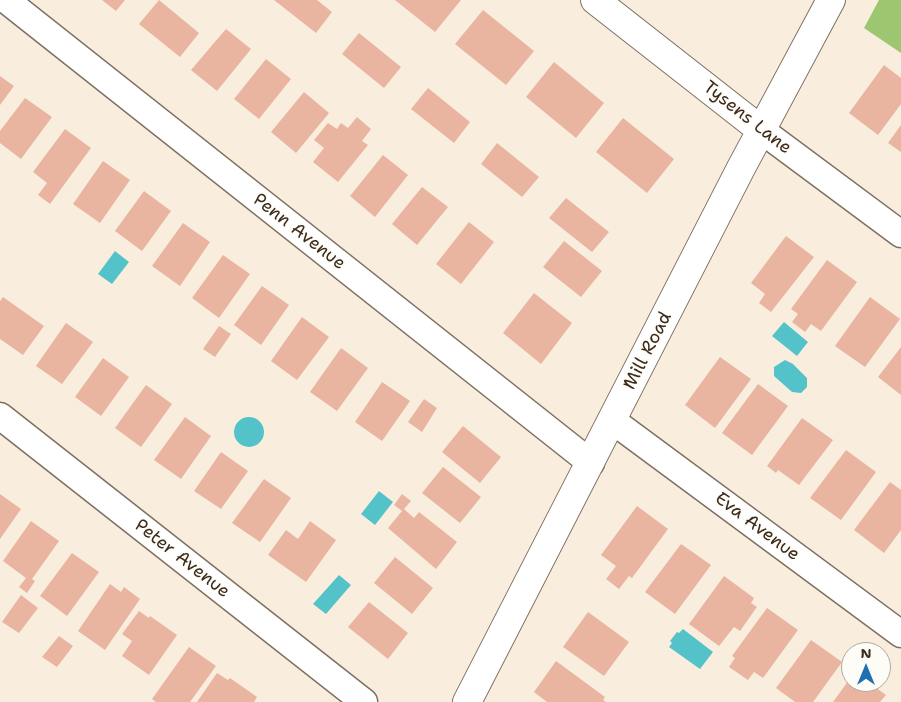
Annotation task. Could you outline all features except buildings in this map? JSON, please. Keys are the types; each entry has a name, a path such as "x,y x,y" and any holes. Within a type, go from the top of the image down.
{"street":[{"name":"Penn Avenue","path":"6,0 591,463"},
{"name":"Tysens Lane","path":"595,0 761,130 901,234"},
{"name":"Mill Road","path":"468,702 761,130 831,0"},
{"name":"Peter Avenue","path":"0,416 364,702"},
{"name":"Eva Avenue","path":"613,421 901,634"}],"green space":[{"path":"879,0 901,0 901,53 864,28"}],"water":[{"path":"115,251 129,262 112,284 98,274"},
{"path":"784,322 808,342 797,356 772,336"},
{"path":"785,360 793,364 807,378 807,387 801,393 792,392 774,376 774,367"},
{"path":"249,417 260,421 264,432 260,443 249,447 238,443 234,432 238,421"},
{"path":"379,491 393,502 375,525 361,514"},
{"path":"339,575 351,585 326,614 313,604"},
{"path":"683,629 713,652 700,669 669,647 672,643 670,641 677,632 679,633"}]}
